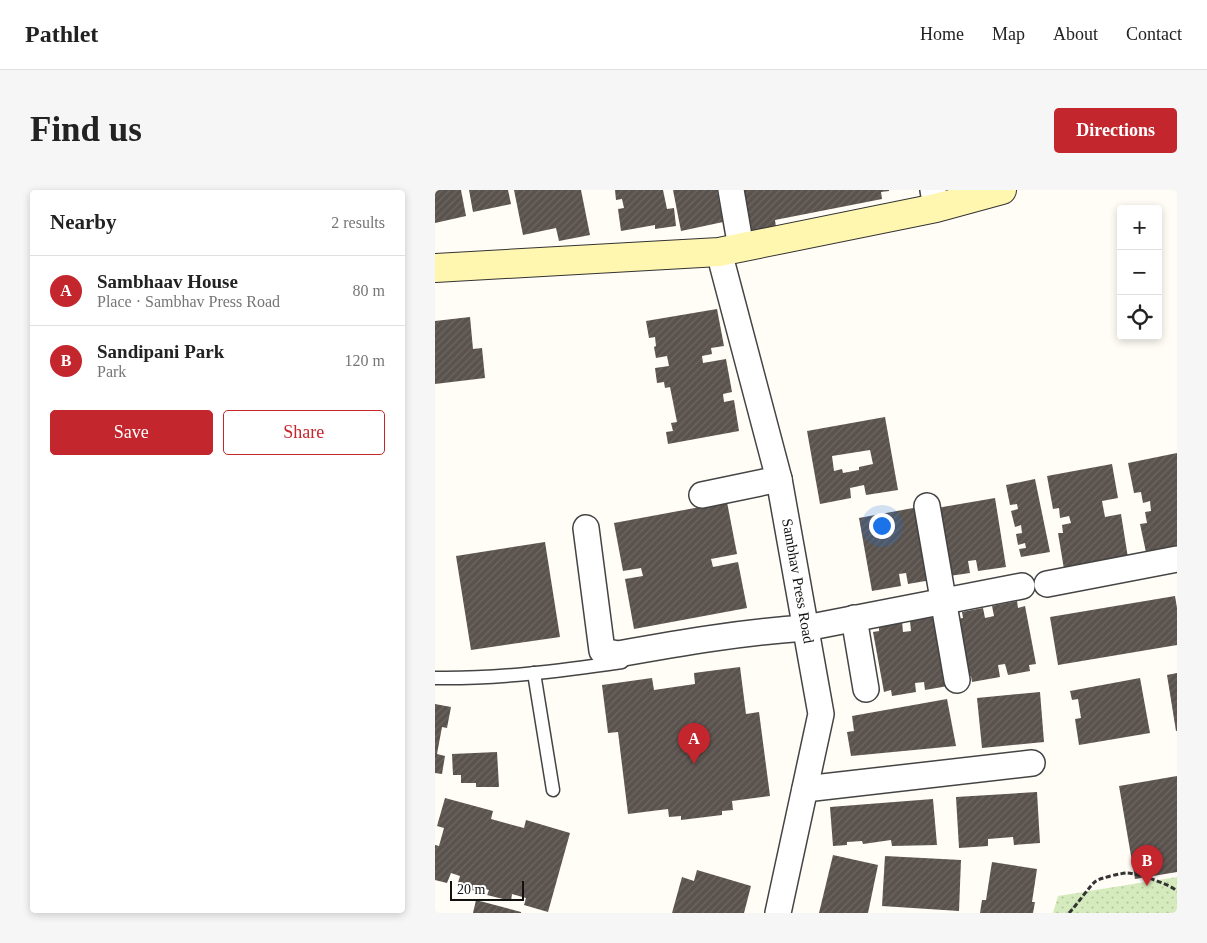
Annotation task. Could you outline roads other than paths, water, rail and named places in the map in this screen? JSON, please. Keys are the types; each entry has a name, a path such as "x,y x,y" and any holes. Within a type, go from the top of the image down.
{"street":[{"name":"Sambhav Press Road","path":"731,190 730,250 779,479 821,714 778,913"},
{"path":"435,268 730,250 934,199 1002,190"},
{"path":"701,495 779,479"},
{"path":"927,506 957,680"},
{"path":"586,528 602,652 618,654 684,642 775,630 807,632 854,618 1022,586"},
{"path":"1047,584 1177,559"},
{"path":"854,618 866,689"},
{"path":"805,789 1032,763"}],"lane":[{"path":"435,678 475,677 572,669 807,632"},
{"path":"534,672 553,790"}],"place":[{"name":"Sambhaav House","path":"694,764"},
{"name":"Sandipani Park","path":"1147,886"}]}
